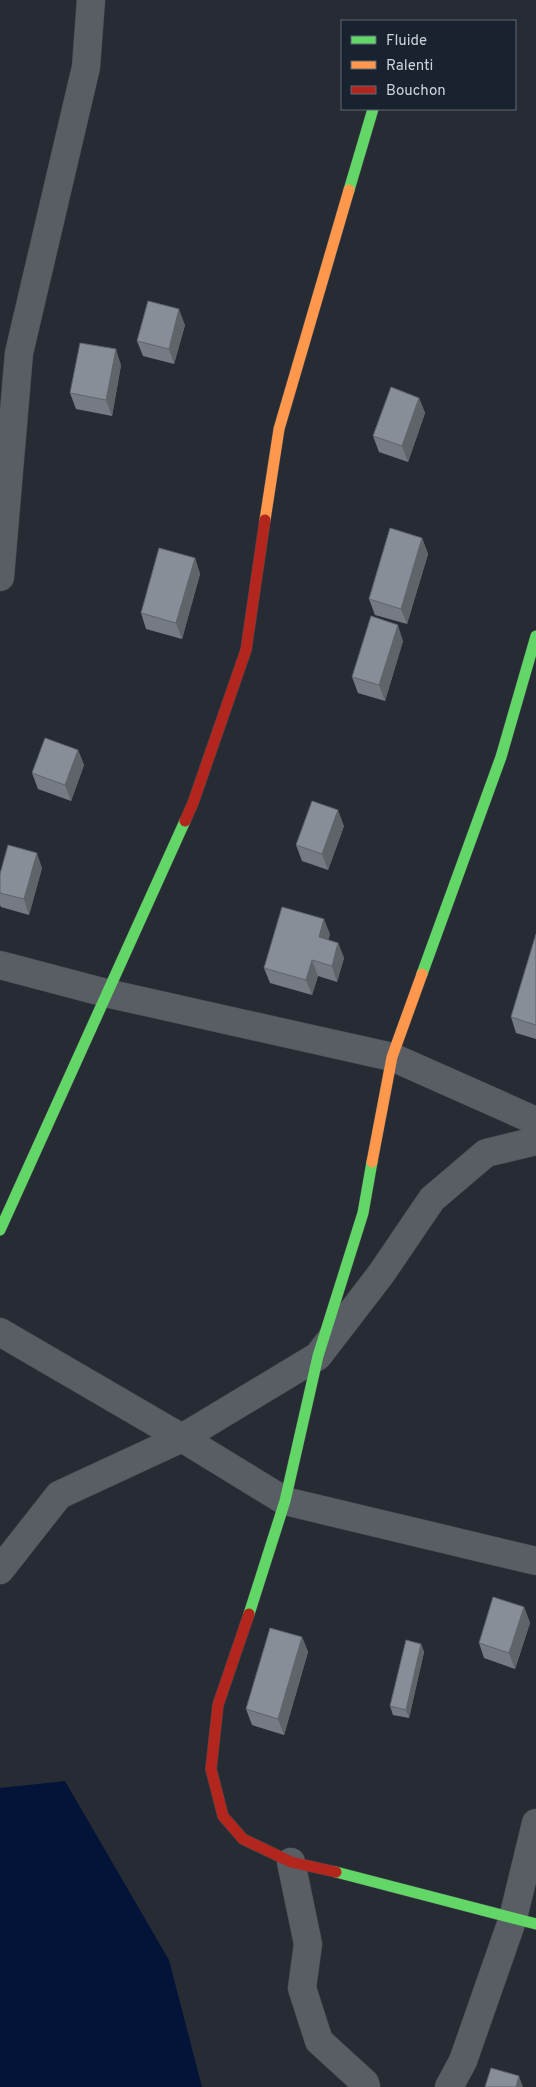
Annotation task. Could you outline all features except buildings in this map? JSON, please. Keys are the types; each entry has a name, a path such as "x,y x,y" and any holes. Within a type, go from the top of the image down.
{"street":[{"path":"0,577 20,352 86,67 91,0"},
{"path":"0,1230 193,803 246,650 280,429 373,110"},
{"path":"525,1921 369,1880 291,1862 243,1839 223,1816 211,1769 218,1705 253,1604 285,1500 318,1356 364,1213 392,1057 501,757 536,636"},
{"path":"0,965 106,993 392,1057 536,1121"},
{"path":"0,1570 59,1496 182,1438 318,1356 381,1274 432,1199 486,1153 536,1141"},
{"path":"0,1332 285,1500 536,1561"},
{"path":"449,2087 463,2061 525,1921 536,1823"},
{"path":"291,1862 308,1944 302,1988 319,2040 366,2087"}],"water":[{"path":"65,1781 169,1960 202,2087 0,2087 0,1788"}],"traffic: fast":[{"path":"349,190 373,110"},
{"path":"422,974 501,757 536,636"},
{"path":"0,1230 185,821"},
{"path":"249,1614 285,1501 318,1356 363,1213 372,1162"},
{"path":"336,1872 536,1924"}],"traffic: slow":[{"path":"265,520 279,429 349,190"},
{"path":"372,1162 392,1057 422,974"}],"traffic: jam":[{"path":"185,821 246,650 265,520"},
{"path":"249,1614 218,1705 211,1769 223,1816 243,1839 291,1862 336,1872"}]}
